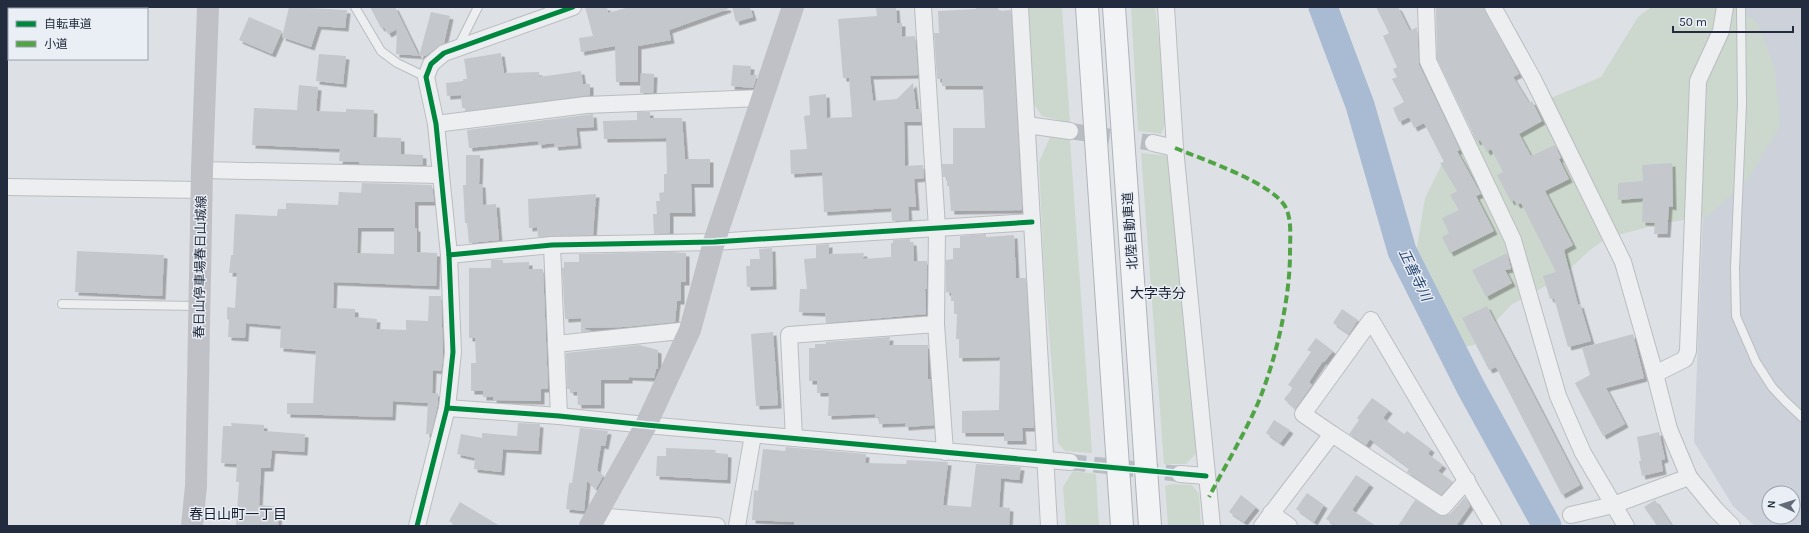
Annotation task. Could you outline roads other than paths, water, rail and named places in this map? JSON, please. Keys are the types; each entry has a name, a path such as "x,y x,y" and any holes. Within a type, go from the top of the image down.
{"highway":[{"name":"北陸自動車道","path":"1087,7 1122,526"},
{"name":"北陸自動車道","path":"1114,7 1150,526"}],"street":[{"name":"春日山停車場春日山城線","path":"192,526 196,486 201,180 208,7"},
{"path":"417,526 447,408 453,352 449,255 436,124 426,77 431,64 444,53 573,7"},
{"path":"717,526 593,521 646,425 690,330 714,242 792,7"},
{"path":"923,7 937,228 936,324 945,452"},
{"path":"1020,7 1049,526"},
{"path":"1166,7 1175,148 1212,526"},
{"path":"1426,7 1428,61 1513,240 1558,396 1583,453 1626,526"},
{"path":"1493,7 1532,79 1623,262 1669,429 1689,477 1716,510 1732,526"},
{"path":"1655,374 1685,359 1688,351 1698,81 1721,31 1725,7"},
{"path":"436,124 586,105 761,98"},
{"path":"1027,124 1070,131"},
{"path":"1153,143 1175,148"},
{"path":"7,187 201,180 440,175"},
{"path":"449,255 552,245 714,242 1032,222"},
{"path":"552,245 559,416"},
{"path":"1467,480 1443,507 1303,414 1370,320 1467,480 1494,526"},
{"path":"794,438 789,335 936,324"},
{"path":"556,344 690,330"},
{"path":"447,408 559,416 1046,462 1070,462"},
{"path":"1289,526 1266,519 1332,434"},
{"path":"737,526 753,435"},
{"path":"1180,474 1206,476"},
{"path":"1571,515 1614,505 1689,477"}],"lane":[{"path":"355,7 380,51 397,63 426,77"},
{"path":"458,48 478,7"},
{"path":"1741,7 1742,104 1735,268 1736,316 1756,362 1772,387 1802,417"},
{"path":"62,304 199,306"}],"waterway":[{"name":"正善寺川","path":"1323,7 1360,105 1402,251 1470,386 1547,526"}],"tunnel":[{"path":"1070,131 1153,143"},
{"path":"1070,462 1180,474"}],"district":[{"name":"大字寺分","path":"1158,293"},
{"name":"春日山町一丁目","path":"238,514"}]}
